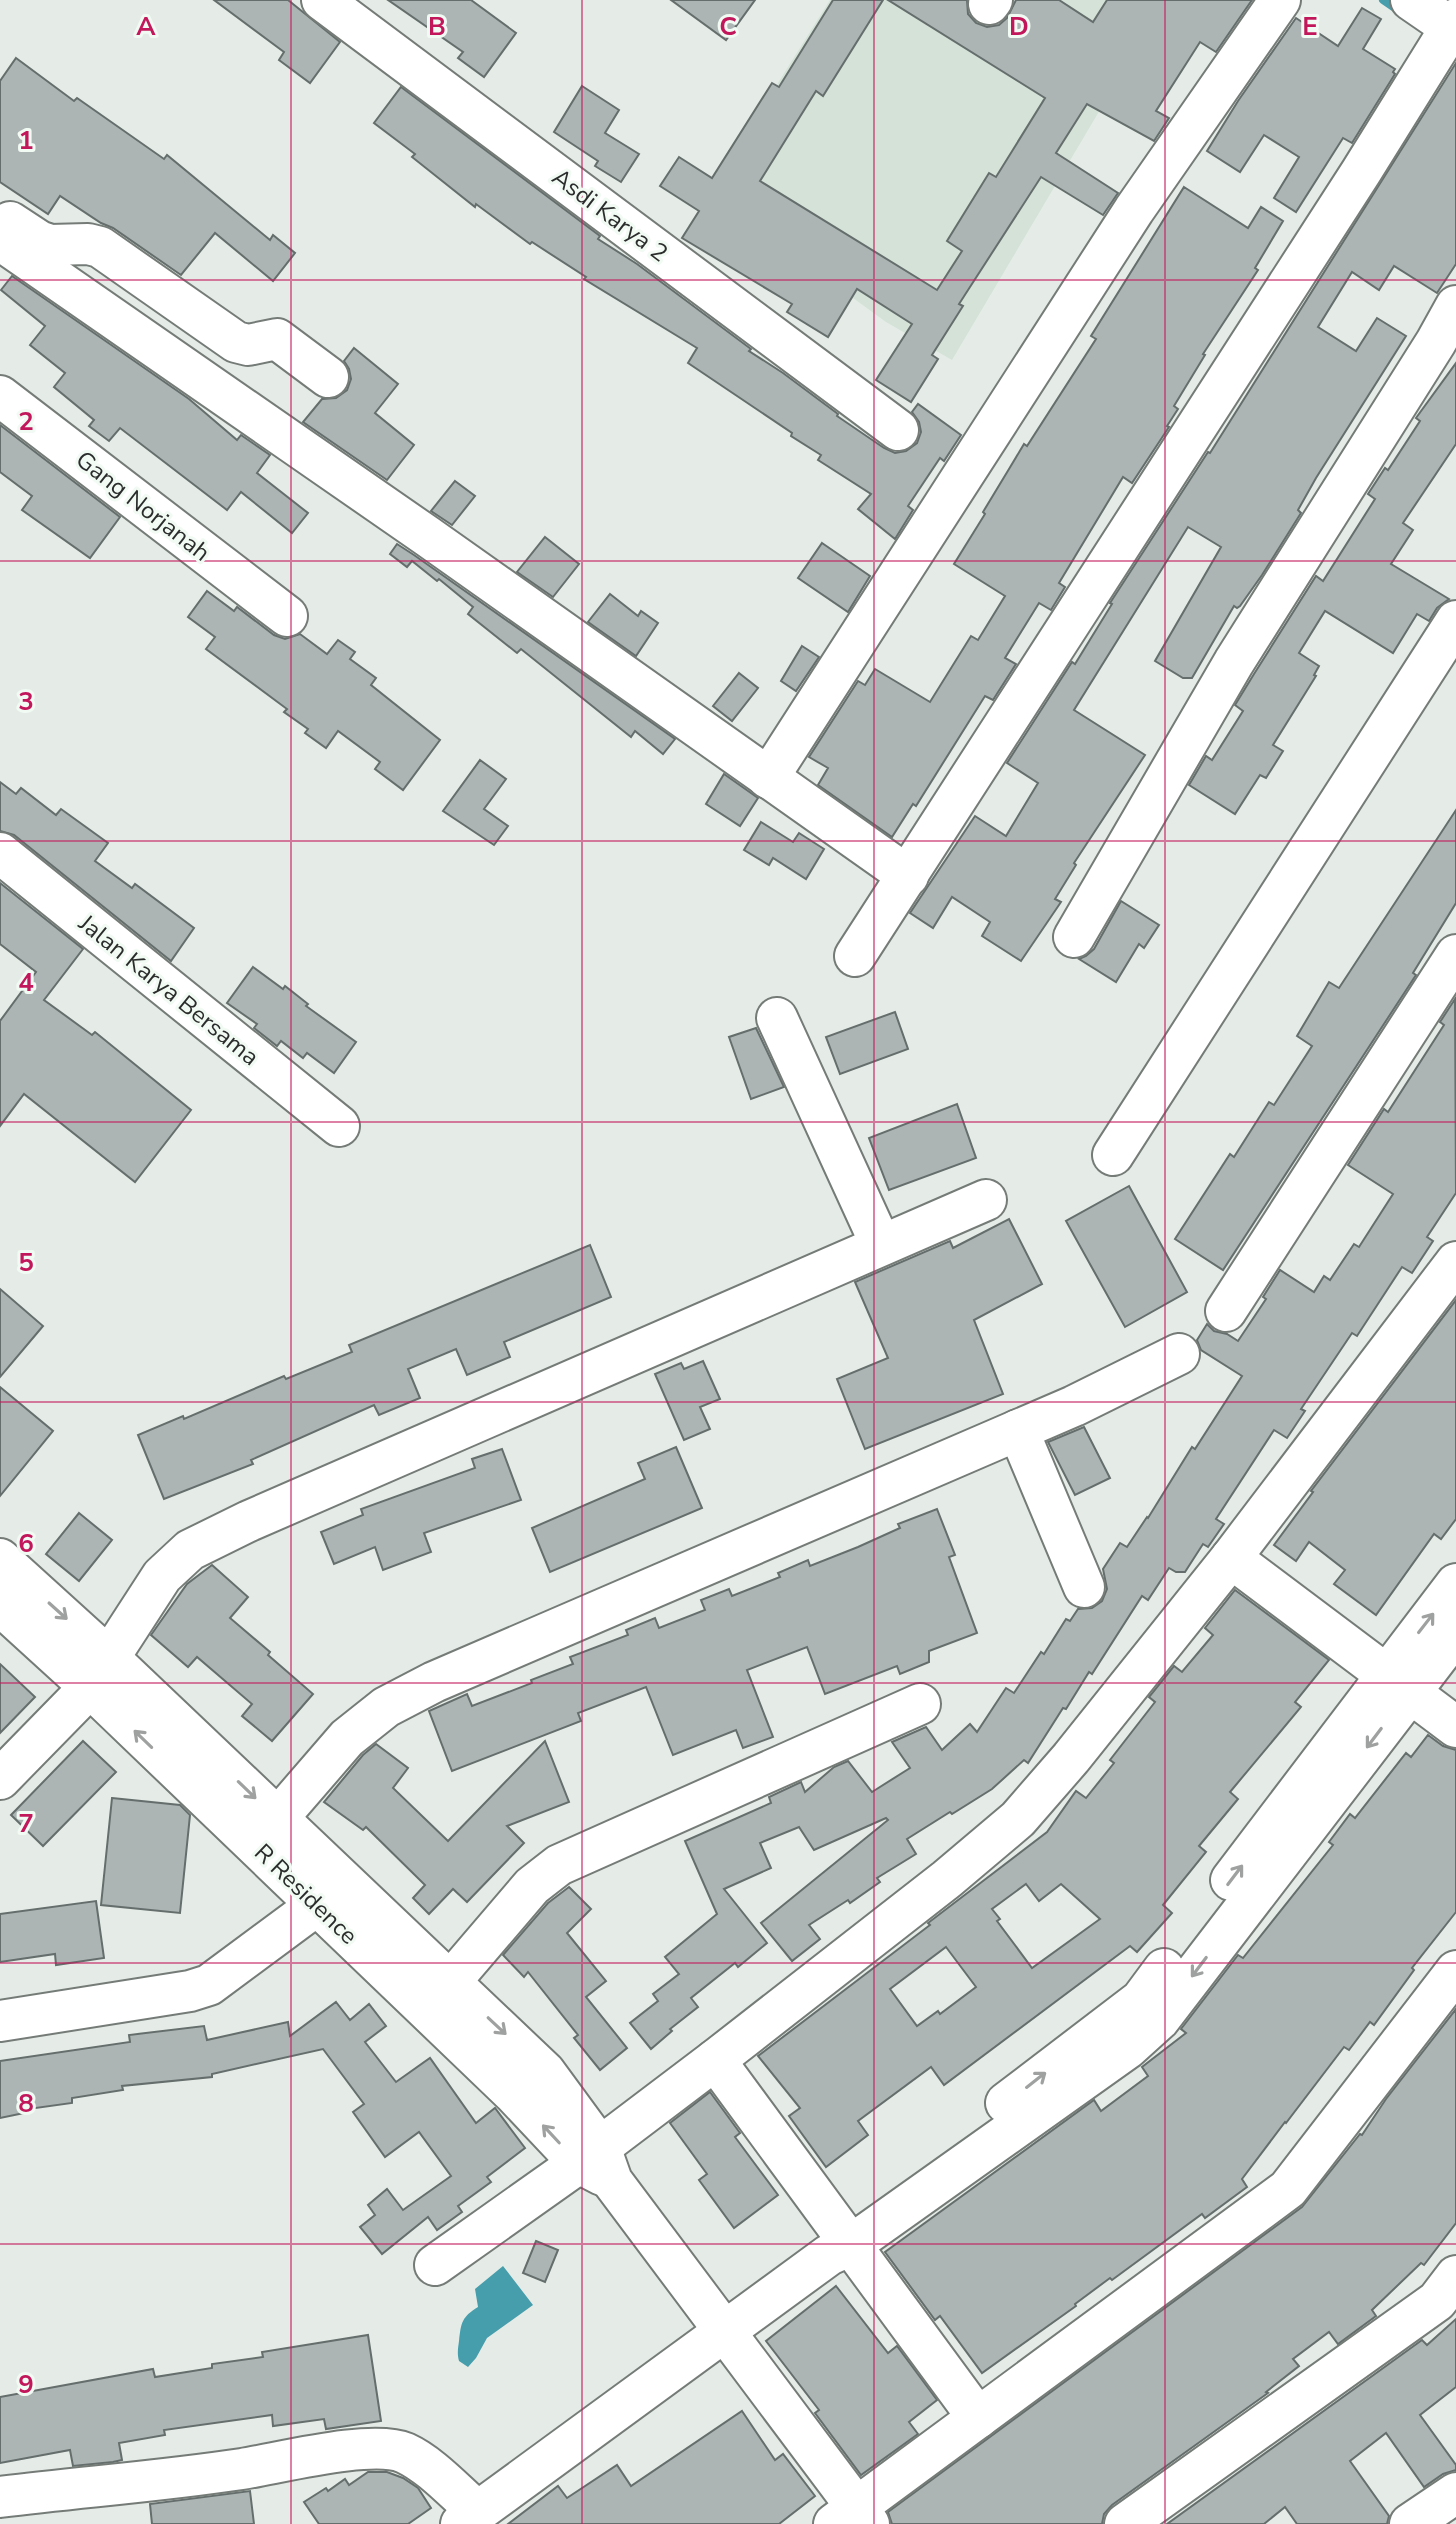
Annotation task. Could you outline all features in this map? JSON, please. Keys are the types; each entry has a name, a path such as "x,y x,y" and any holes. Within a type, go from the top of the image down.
{"street":[{"name":"Asdi Karya 2","path":"322,0 898,430"},
{"path":"768,778 1134,210 1280,0"},
{"path":"855,956 1450,32 1411,0"},
{"path":"0,215 50,245 88,244 100,247 236,342 248,345 277,339 328,377"},
{"path":"0,240 427,536 908,876"},
{"path":"1074,937 1234,662 1456,306"},
{"name":"Gang Norjanah","path":"0,396 287,616"},
{"path":"1113,1155 1456,621"},
{"name":"Jalan Karya Bersama","path":"0,853 339,1126"},
{"path":"1226,1311 1456,955"},
{"path":"777,1018 881,1245"},
{"path":"0,1779 99,1672 162,1576 190,1550 986,1200"},
{"path":"435,2265 597,2164 715,2060 947,1879 1018,1819 1071,1758 1231,1558 1456,1262"},
{"path":"277,1819 347,1738 386,1707 434,1682 1074,1406 1179,1354"},
{"path":"1018,1430 1084,1587"},
{"path":"1231,1558 1456,1727"},
{"path":"0,1559 99,1672 277,1819 329,1892 450,1982 545,2072 597,2164 724,2331 853,2519 978,2418 1288,2189 1456,1971"},
{"path":"0,2497 241,2469 372,2449 404,2453 433,2473 468,2517 724,2331 1120,2035 1141,2000 1398,1683 1456,1584"},
{"name":"R Residence","path":"0,1605 99,1672 329,1892 514,2094 597,2164"},
{"path":"1398,1683 1456,1633"},
{"path":"450,1982 532,1886 559,1865 920,1704"},
{"path":"0,2021 190,1991 209,1985 329,1892"},
{"path":"715,2060 840,2243 978,2418"},
{"path":"1125,2524 1450,2298"},
{"path":"1410,2524 1456,2493"}],"shaded area":[{"path":"830,0 1165,0 952,360 886,322 709,193"}],"water":[{"path":"503,2266 533,2305 487,2338 468,2367 458,2358 462,2325 465,2317 478,2307 475,2289"}],"building":[{"path":"214,0 288,0 340,42 310,83 279,60 284,52"},
{"path":"388,0 471,0 516,33 484,77 458,58 463,52"},
{"path":"671,0 755,0 726,40"},
{"path":"833,0 883,0 823,96 816,91 760,181 937,290 962,251 947,241 989,173 996,177 1045,98 888,0 967,0 968,14 976,23 987,27 999,25 1007,18 1016,0 1059,0 1093,22 1107,0 1252,0 1216,52 1200,42 1156,111 1169,118 1154,141 1087,104 1056,153 1118,193 1103,215 1041,177 959,304 963,306 932,355 938,359 911,402 876,380 912,324 857,289 828,337 787,312 792,304 682,238 699,211 660,186 679,157 712,178 772,83 779,87"},
{"path":"1362,8 1381,19 1363,49 1395,69 1395,74 1352,143 1343,138 1296,212 1274,198 1299,157 1264,135 1240,172 1207,151 1296,18 1338,46"},
{"path":"16,58 74,101 77,98 164,159 167,155 270,240 273,235 295,253 273,281 215,233 181,275 60,196 48,214 0,182 0,81"},
{"path":"1456,63 1456,264 1437,293 1394,266 1379,290 1352,272 1318,327 1356,351 1377,318 1406,336 1316,478 1298,510 1301,513 1262,575 1240,606 1234,606 1192,678 1183,678 1155,661 1221,547 1188,527 1074,710 1145,755 1074,863 1076,865 1055,899 1061,902 1021,961 982,936 990,922 952,897 933,928 910,913 975,816 1006,836 1038,783 1007,763 1072,662 1075,664 1110,603 1210,453"},
{"path":"582,86 619,110 605,133 639,154 621,182 595,166 598,161 554,132"},
{"path":"401,87 600,236 598,239 637,264 751,349 749,351 884,448 895,453 906,451 917,443 921,432 912,412 918,404 961,435 944,461 940,458 908,506 913,510 895,539 858,509 871,494 818,460 821,455 791,436 792,433 688,363 697,348 584,279 586,277 532,242 530,244 476,204 475,207 374,123"},
{"path":"1184,187 1248,228 1261,207 1283,221 1255,268 1258,270 1203,354 1174,406 1178,409 1169,427 1132,483 1123,477 1059,583 1065,587 1051,610 1039,603 1005,658 1016,664 993,700 985,696 916,806 913,804 892,837 818,785 828,768 809,757 858,681 865,685 875,669 930,702 971,636 978,640 1005,596 954,564 1024,444 1027,446 1096,339 1091,336"},
{"path":"12,276 189,399 237,440 241,435 270,455 257,473 308,513 292,533 241,492 227,510 120,428 109,441 89,426 94,420 54,387 65,373 30,345 45,326 1,290"},
{"path":"354,348 398,384 375,413 414,445 387,480 303,422 322,399 336,398 347,390 351,379 344,361"},
{"path":"1456,363 1456,444 1403,523 1413,530 1391,564 1449,599 1437,608 1429,621 1417,614 1393,653 1325,611 1299,653 1319,666 1316,676 1273,745 1283,751 1266,778 1260,775 1235,814 1189,785 1206,756 1212,760 1243,711 1235,705 1254,674 1316,576 1323,581 1375,499 1368,494 1385,468 1388,470 1420,421 1416,418"},
{"path":"0,425 120,517 90,558 22,510 32,496 0,472"},
{"path":"455,481 475,496 452,525 431,511"},
{"path":"545,537 579,564 553,597 517,572"},
{"path":"822,543 870,576 848,612 798,578"},
{"path":"397,544 675,739 663,754 635,731 631,737 521,649 517,653 468,614 473,607 439,579 437,581 412,561 407,567 390,554"},
{"path":"207,591 234,611 237,607 274,635 285,639 300,634 327,654 338,640 355,652 350,659 376,678 371,685 440,740 403,790 375,769 380,762 338,731 326,748 305,733 308,729 284,712 287,709 206,649 215,637 188,617"},
{"path":"610,594 638,616 641,611 658,623 636,656 588,622"},
{"path":"802,646 819,657 796,691 781,681"},
{"path":"739,673 758,688 732,721 713,706"},
{"path":"480,760 506,779 484,809 508,826 494,845 443,811"},
{"path":"724,774 758,798 740,826 706,804"},
{"path":"0,782 16,794 21,788 56,815 61,809 108,843 95,861 132,888 135,884 194,928 171,961 14,835 0,831"},
{"path":"1456,810 1456,903 1413,973 1416,975 1223,1270 1175,1239 1230,1154 1234,1157 1269,1102 1274,1105 1312,1046 1297,1036 1329,982 1339,988"},
{"path":"761,822 793,842 799,833 824,849 806,879 773,858 769,865 744,850"},
{"path":"0,883 83,949 44,1000 92,1035 95,1032 191,1110 135,1182 24,1094 0,1126 0,1021 36,972 0,944"},
{"path":"1121,901 1159,925 1144,948 1139,944 1116,982 1079,959 1094,949"},
{"path":"253,967 283,989 285,986 308,1004 306,1006 356,1042 334,1073 307,1053 303,1058 281,1041 277,1046 254,1028 257,1024 227,1003"},
{"path":"1455,999 1456,1193 1427,1237 1433,1241 1412,1273 1402,1267 1357,1336 1352,1333 1301,1409 1305,1411 1287,1438 1274,1430 1216,1519 1224,1524 1208,1547 1203,1544 1185,1572 1169,1568 1148,1600 1142,1596 1092,1674 1089,1672 1066,1709 1063,1708 1028,1763 1024,1760 992,1789 907,1839 916,1854 877,1878 880,1882 850,1903 848,1900 809,1925 820,1939 792,1961 761,1923 888,1820 886,1818 814,1850 799,1827 760,1843 771,1868 724,1889 767,1943 738,1967 735,1963 691,1998 698,2007 651,2049 630,2023 658,2001 653,1994 679,1974 665,1957 717,1914 685,1841 771,1803 769,1797 801,1782 805,1792 834,1767 848,1761 872,1792 910,1768 892,1742 926,1727 942,1750 970,1724 977,1732 1006,1688 1014,1693 1066,1619 1070,1621 1078,1609 1092,1608 1102,1601 1107,1589 1103,1569 1120,1543 1127,1547 1148,1518 1192,1447 1195,1449 1242,1376 1201,1350 1197,1340 1207,1324 1214,1331 1238,1341 1266,1299 1263,1297 1280,1270 1314,1292 1324,1276 1330,1280 1354,1244 1359,1247 1393,1194 1348,1165 1384,1109 1388,1112 1444,1025 1440,1022"},
{"path":"895,1012 908,1049 840,1074 826,1037"},
{"path":"756,1028 784,1087 751,1099 729,1037"},
{"path":"957,1104 976,1158 889,1190 869,1138"},
{"path":"1129,1186 1187,1292 1125,1327 1066,1221"},
{"path":"1009,1219 1042,1284 974,1320 1003,1394 865,1449 837,1379 888,1358 855,1282 950,1241 953,1248"},
{"path":"590,1245 611,1297 504,1342 510,1357 467,1375 456,1349 408,1369 420,1398 379,1415 374,1405 251,1460 253,1464 164,1499 138,1435 352,1352 349,1345"},
{"path":"0,1289 43,1326 0,1377"},
{"path":"1456,1300 1456,1519 1441,1539 1434,1534 1376,1615 1334,1584 1345,1570 1309,1542 1296,1561 1274,1545 1311,1491"},
{"path":"703,1361 720,1399 700,1407 710,1429 684,1440 655,1374 681,1363 684,1369"},
{"path":"0,1387 53,1431 0,1496"},
{"path":"1084,1427 1110,1478 1075,1495 1048,1442"},
{"path":"676,1447 702,1508 550,1572 532,1528 645,1479 638,1463"},
{"path":"502,1449 521,1500 424,1533 431,1552 383,1570 375,1547 334,1564 321,1532 363,1515 361,1509 475,1468 472,1459"},
{"path":"937,1509 955,1555 949,1557 977,1633 929,1651 929,1662 900,1674 897,1666 825,1694 807,1647 747,1670 773,1737 743,1748 736,1730 673,1755 646,1687 578,1713 581,1721 452,1771 429,1711 467,1694 472,1706 532,1683 531,1680 573,1664 570,1657 628,1635 626,1630 655,1618 659,1628 705,1610 701,1600 729,1589 732,1596 780,1577 778,1573 808,1560 810,1566"},
{"path":"79,1513 112,1540 79,1581 46,1554"},
{"path":"212,1565 248,1597 230,1618 313,1694 272,1741 242,1716 252,1704 197,1657 188,1667 151,1635 187,1584"},
{"path":"1235,1590 1329,1660 1295,1702 1301,1707 1230,1792 1238,1799 1199,1846 1206,1852 1163,1905 1172,1913 1137,1952 1130,1946 944,2085 931,2067 858,2121 868,2135 826,2167 789,2116 800,2108 758,2056 1047,1832 1076,1791 1086,1798 1114,1763 1110,1760 1155,1702 1149,1697 1174,1666 1182,1672 1213,1635 1205,1628","holes":["1026,1884 1039,1901 1061,1884 1100,1919 1032,1968 997,1921 1000,1919 992,1909","946,1947 976,1987 940,2014 938,2011 917,2026 890,1989"]},
{"path":"0,1664 35,1697 0,1733"},
{"path":"1428,1735 1443,1746 1456,1750 1456,1912 1412,1968 1414,1970 1374,2025 1370,2022 1349,2050 1344,2047 1285,2122 1242,2179 1247,2187 1205,2218 1202,2214 1112,2280 1110,2278 982,2373 940,2316 935,2320 885,2252 1094,2100 1101,2111 1148,2076 1142,2067 1186,2033 1181,2029 1238,1955 1243,1958 1333,1845 1329,1842 1350,1814 1355,1818 1406,1753 1411,1757"},
{"path":"83,1741 116,1772 43,1846 11,1815"},
{"path":"545,1741 569,1802 507,1826 524,1843 467,1902 453,1889 429,1914 413,1898 425,1885 366,1827 363,1830 324,1802 376,1744 408,1768 393,1788 448,1841"},
{"path":"112,1798 180,1805 190,1815 180,1913 101,1905"},
{"path":"569,1887 591,1909 567,1933 606,1981 586,1997 627,2048 600,2070 574,2038 578,2035 528,1972 524,1977 503,1955 548,1903"},
{"path":"96,1901 104,1958 56,1965 55,1954 0,1962 0,1914"},
{"path":"336,2002 350,2020 369,2004 386,2026 365,2042 396,2082 430,2058 476,2123 495,2108 525,2148 487,2177 491,2182 458,2206 462,2212 437,2230 428,2217 382,2254 360,2227 375,2215 368,2205 387,2189 403,2210 451,2176 419,2132 385,2157 353,2112 364,2104 323,2049 212,2074 212,2077 122,2086 123,2090 72,2098 72,2103 28,2109 29,2112 0,2118 0,2061 130,2042 129,2035 204,2026 207,2040 288,2022 290,2036"},
{"path":"1456,2009 1456,2223 1424,2265 1421,2263 1372,2310 1376,2316 1338,2344 1329,2332 1293,2359 1299,2366 1268,2393 1112,2505 1104,2514 1102,2524 892,2524 888,2512 1302,2207 1362,2135"},
{"path":"710,2092 740,2133 735,2137 778,2195 734,2228 699,2180 707,2174 670,2123"},
{"path":"536,2241 558,2250 545,2282 523,2273"},
{"path":"836,2286 888,2353 897,2346 937,2400 909,2422 918,2434 861,2475 815,2413 819,2410 766,2341"},
{"path":"1456,2319 1456,2387 1420,2415 1456,2465 1456,2470 1443,2474 1424,2487 1386,2433 1350,2461 1389,2516 1387,2524 1297,2524 1285,2507 1264,2524 1167,2524 1422,2340 1427,2345"},
{"path":"368,2335 381,2421 326,2429 324,2419 273,2426 272,2415 164,2430 165,2435 119,2443 122,2460 113,2462 73,2466 70,2450 0,2463 0,2397 153,2369 155,2377 212,2368 212,2364 263,2357 262,2352"},
{"path":"742,2411 775,2460 783,2454 815,2496 779,2524 508,2524 558,2486 567,2498 617,2465 631,2486"},
{"path":"368,2472 387,2472 403,2478 418,2488 431,2508 408,2524 319,2524 304,2502 345,2479 349,2485"},
{"path":"250,2491 254,2524 152,2524 150,2504"}],"waterway":[{"path":"1383,0 1399,11"}]}
